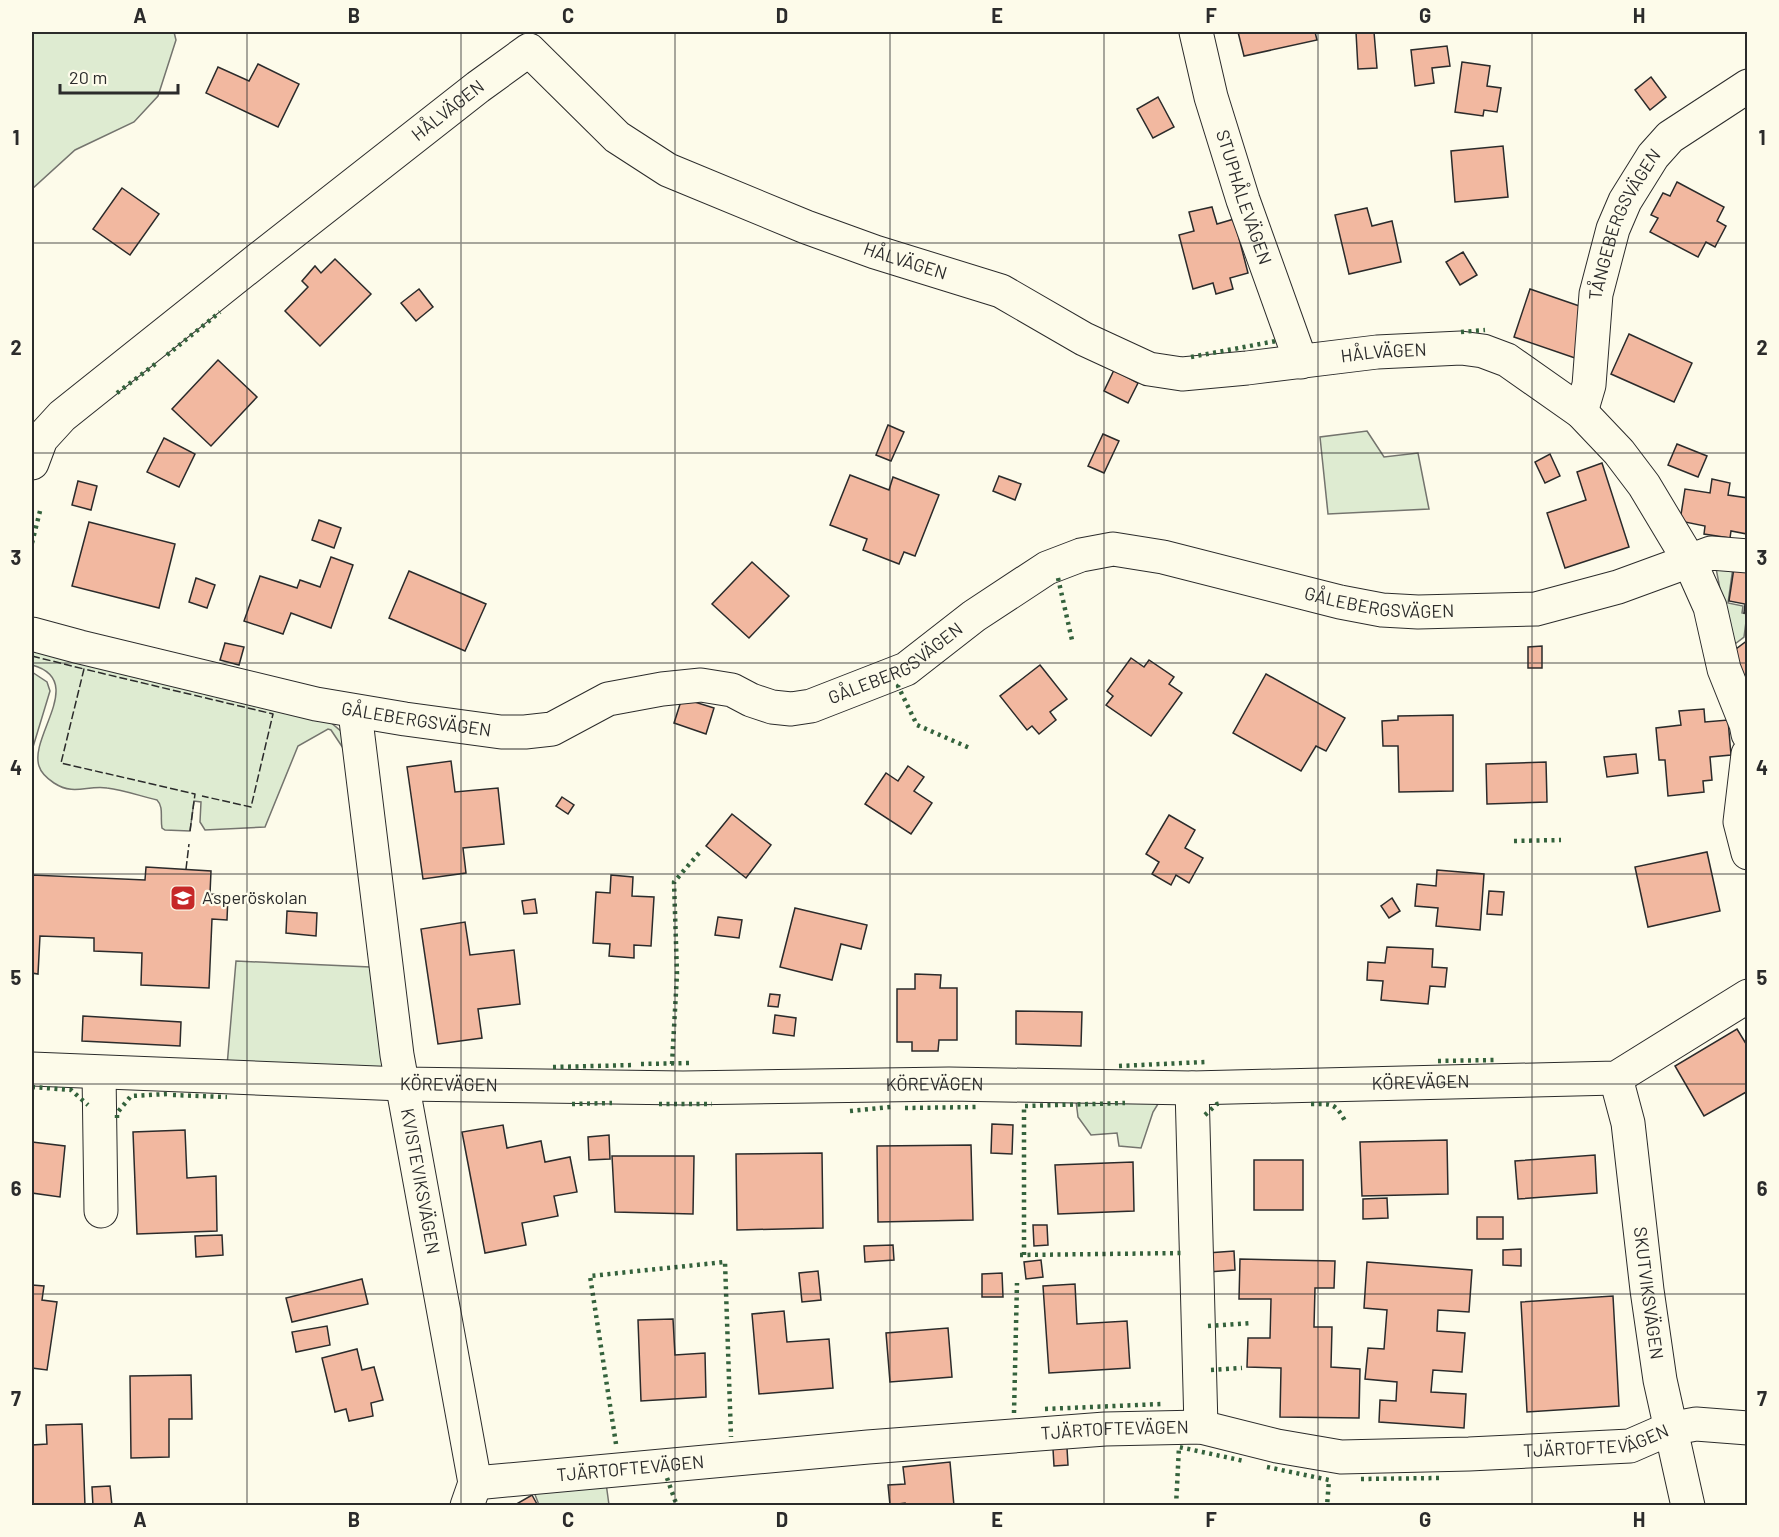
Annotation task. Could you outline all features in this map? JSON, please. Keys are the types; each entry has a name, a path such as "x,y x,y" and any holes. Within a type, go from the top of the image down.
{"street":[{"name":"STUPHÅLEVÄGEN","path":"1196,32 1211,97 1243,200 1301,362"},
{"name":"HÅLVÄGEN","path":"32,463 41,439 62,416 478,87 526,41 617,137 668,170 806,227 875,252 1001,291 1084,339 1149,369 1182,374 1389,352 1461,348 1483,351 1507,360 1581,412 1619,452 1644,485 1689,560 1710,607 1724,669 1747,734 1740,822 1748,853"},
{"name":"TÅNGEBERGSVÄGEN","path":"1581,412 1589,385 1596,294 1613,229 1625,201 1653,156 1670,137 1748,86"},
{"name":"GÅLEBERGSVÄGEN","path":"32,634 296,700 355,712 501,732 525,732 552,729 608,699 662,689 701,685 732,690 772,707 791,709 811,706 906,669 974,616 1047,568 1081,555 1113,549 1163,557 1340,602 1382,610 1418,612 1536,609 1618,587 1711,553 1748,555"},
{"name":"KVISTEVIKSVÄGEN","path":"355,712 402,1084 471,1494"},
{"path":"1616,1078 1748,996"},
{"name":"KÖREVÄGEN","path":"32,1069 402,1084 683,1088 949,1084 1192,1088 1616,1078"},
{"path":"99,1073 101,1211"},
{"name":"SKUTVIKSVÄGEN","path":"1616,1078 1628,1123 1647,1290 1669,1429 1688,1506"},
{"path":"1192,1088 1201,1427"},
{"name":"TJÄRTOFTEVÄGEN","path":"471,1494 868,1447 1105,1429 1201,1427 1277,1446 1341,1457 1469,1454 1630,1446 1669,1429 1696,1424 1748,1428"}],"green space":[{"path":"32,32 174,32 176,40 158,96 134,122 75,150 32,189"},
{"path":"1367,431 1384,457 1418,453 1429,509 1328,514 1320,437"},
{"path":"1715,563 1733,567 1728,603 1743,606 1742,613 1747,614 1744,637 1731,647"},
{"path":"32,645 329,721 343,733 347,754 328,729 298,746 265,827 205,830 200,822 201,802 194,801 190,831 165,830 162,828 161,809 157,800 100,787 68,789 54,783 41,771 38,754 56,696 55,683 48,672 32,665"},
{"path":"32,672 47,682 50,691 33,747"},
{"path":"236,961 370,967 387,1060 381,1070 227,1066"},
{"path":"1161,1099 1153,1112 1141,1148 1119,1146 1117,1133 1091,1135 1078,1117 1076,1101"},
{"path":"606,1483 609,1505 539,1505 534,1492"}],"building":[{"path":"1238,32 1315,32 1317,40 1244,56"},
{"path":"1356,32 1374,32 1377,68 1358,69"},
{"path":"1447,46 1450,66 1432,68 1434,83 1415,86 1411,50"},
{"path":"1462,62 1490,66 1487,86 1501,88 1497,112 1484,110 1483,116 1455,112"},
{"path":"258,64 299,84 278,127 206,93 218,67 249,81"},
{"path":"1651,77 1666,97 1650,110 1635,90"},
{"path":"1158,97 1174,127 1153,138 1137,109"},
{"path":"1503,146 1508,197 1455,202 1451,151"},
{"path":"1677,182 1724,207 1717,221 1726,226 1715,247 1706,242 1698,257 1650,232 1658,218 1651,215 1663,193 1670,196"},
{"path":"122,188 159,214 130,255 93,229"},
{"path":"1212,207 1217,224 1234,219 1248,273 1230,278 1233,289 1216,294 1213,283 1193,289 1179,235 1194,231 1189,212"},
{"path":"1367,208 1372,226 1392,221 1401,262 1349,274 1335,215"},
{"path":"1463,252 1477,275 1460,285 1446,262"},
{"path":"335,259 371,294 320,346 285,311 308,287 302,281 315,266 321,273"},
{"path":"419,289 433,307 416,321 401,303"},
{"path":"1530,289 1591,310 1575,358 1514,337"},
{"path":"1629,334 1692,363 1674,402 1611,374"},
{"path":"218,360 257,397 211,446 172,409"},
{"path":"1114,370 1138,383 1128,403 1104,391"},
{"path":"888,425 904,432 891,461 876,455"},
{"path":"1103,434 1119,441 1104,473 1088,466"},
{"path":"164,438 195,454 179,487 147,472"},
{"path":"1677,444 1707,456 1698,477 1668,465"},
{"path":"1550,454 1560,476 1545,483 1535,462"},
{"path":"1602,463 1629,547 1565,568 1547,513 1586,500 1577,472"},
{"path":"850,475 889,490 893,477 939,495 915,556 904,552 899,564 863,550 867,539 830,525"},
{"path":"999,476 1021,484 1015,500 993,491"},
{"path":"1712,479 1730,483 1728,495 1748,498 1747,534 1731,531 1730,538 1704,534 1705,526 1680,521 1685,489 1710,493"},
{"path":"78,481 97,486 91,510 72,505"},
{"path":"319,520 341,528 334,548 312,540"},
{"path":"89,522 175,544 159,608 72,586"},
{"path":"331,557 353,565 331,628 291,613 283,634 244,621 260,576 297,588 300,580 320,587"},
{"path":"752,562 789,596 749,638 712,604"},
{"path":"1734,568 1748,571 1748,613 1744,613 1745,604 1729,601"},
{"path":"409,571 486,604 465,651 389,618"},
{"path":"196,578 215,585 207,608 189,602"},
{"path":"1748,640 1748,681 1728,655"},
{"path":"225,643 244,647 239,665 220,660"},
{"path":"1542,646 1542,668 1528,668 1528,647"},
{"path":"1131,658 1144,667 1149,660 1174,677 1169,684 1182,693 1151,736 1106,705 1113,696 1107,691"},
{"path":"1040,665 1067,699 1050,712 1056,720 1039,734 1032,726 1027,730 1000,696"},
{"path":"1266,674 1345,718 1326,751 1316,746 1301,771 1233,733"},
{"path":"682,698 714,708 706,734 674,723"},
{"path":"1704,709 1705,722 1728,720 1731,755 1710,757 1712,780 1703,781 1704,792 1668,796 1665,760 1659,760 1656,728 1681,725 1679,711"},
{"path":"1453,715 1453,791 1399,792 1398,746 1383,746 1382,721 1398,720 1398,716"},
{"path":"1636,754 1638,773 1607,777 1604,757"},
{"path":"451,761 455,792 498,788 504,844 463,848 466,873 423,879 407,767"},
{"path":"1546,762 1547,802 1487,804 1486,764"},
{"path":"908,766 924,777 914,791 932,803 911,834 865,804 886,773 898,781"},
{"path":"562,797 574,805 568,814 556,806"},
{"path":"732,814 771,845 746,878 706,846"},
{"path":"1169,815 1195,830 1185,848 1203,858 1189,883 1176,875 1171,885 1152,874 1159,862 1146,854"},
{"path":"1707,852 1720,911 1648,927 1635,867"},
{"path":"146,867 211,871 210,894 228,895 227,920 212,919 209,988 141,985 142,953 94,951 94,938 40,936 38,974 32,973 32,875 145,880"},
{"path":"1437,870 1484,874 1480,930 1436,926 1438,908 1415,906 1417,884 1436,886"},
{"path":"611,875 633,877 632,896 654,897 651,946 634,945 634,958 609,956 610,944 593,943 596,892 610,893"},
{"path":"1489,891 1504,892 1502,915 1487,914"},
{"path":"1392,898 1400,911 1389,918 1381,906"},
{"path":"535,899 537,913 524,914 522,901"},
{"path":"795,908 867,925 861,949 841,944 832,980 780,967"},
{"path":"287,911 317,913 316,936 286,933"},
{"path":"718,917 742,920 739,938 715,935"},
{"path":"465,922 470,955 514,950 520,1004 478,1009 482,1038 438,1044 421,929"},
{"path":"1387,947 1433,949 1432,967 1447,968 1445,987 1430,986 1428,1004 1381,1000 1383,981 1367,980 1368,962 1385,963"},
{"path":"915,974 941,975 940,988 957,988 957,1040 939,1040 938,1051 912,1051 912,1042 897,1042 897,989 915,989"},
{"path":"770,994 780,995 778,1007 768,1006"},
{"path":"1016,1011 1082,1012 1081,1046 1016,1044"},
{"path":"775,1015 796,1018 794,1036 773,1033"},
{"path":"83,1016 181,1022 180,1046 82,1041"},
{"path":"1737,1029 1748,1047 1748,1091 1704,1116 1675,1066"},
{"path":"992,1124 1013,1125 1012,1154 991,1153"},
{"path":"503,1125 507,1148 541,1141 545,1162 570,1157 577,1192 554,1196 558,1216 522,1223 526,1245 485,1253 462,1132"},
{"path":"185,1130 187,1178 216,1176 217,1231 137,1234 133,1132"},
{"path":"609,1135 610,1159 589,1160 588,1137"},
{"path":"1447,1140 1448,1194 1362,1196 1360,1142"},
{"path":"32,1142 65,1146 60,1197 32,1193"},
{"path":"971,1145 973,1220 878,1222 877,1146"},
{"path":"822,1153 823,1228 737,1230 736,1154"},
{"path":"1595,1155 1597,1193 1518,1199 1515,1161"},
{"path":"612,1156 694,1156 693,1214 615,1212"},
{"path":"1254,1160 1303,1160 1303,1210 1254,1210"},
{"path":"1133,1162 1134,1211 1058,1214 1055,1165"},
{"path":"1387,1198 1388,1218 1363,1219 1363,1199"},
{"path":"1477,1217 1503,1217 1503,1239 1477,1239"},
{"path":"1033,1225 1047,1225 1048,1245 1034,1246"},
{"path":"222,1235 223,1255 196,1257 195,1236"},
{"path":"893,1245 894,1260 865,1262 864,1246"},
{"path":"1521,1249 1521,1266 1503,1265 1503,1250"},
{"path":"1234,1251 1235,1270 1208,1272 1207,1253"},
{"path":"1240,1259 1335,1261 1334,1288 1315,1288 1314,1327 1332,1327 1331,1367 1360,1369 1359,1418 1280,1417 1281,1368 1247,1367 1248,1338 1270,1338 1271,1299 1239,1299"},
{"path":"1041,1260 1043,1277 1026,1279 1024,1262"},
{"path":"1367,1262 1472,1270 1469,1312 1438,1310 1437,1331 1465,1333 1462,1372 1433,1370 1431,1392 1466,1394 1464,1428 1379,1422 1380,1400 1396,1401 1397,1382 1365,1379 1368,1348 1384,1349 1387,1310 1364,1308"},
{"path":"818,1271 821,1300 802,1302 799,1273"},
{"path":"1002,1273 1003,1297 982,1297 982,1274"},
{"path":"362,1279 368,1304 292,1322 286,1298"},
{"path":"1075,1284 1077,1324 1127,1321 1130,1368 1049,1373 1043,1286"},
{"path":"32,1285 44,1286 42,1300 57,1302 47,1370 32,1368"},
{"path":"1613,1296 1619,1406 1527,1412 1521,1302"},
{"path":"784,1311 787,1342 829,1339 833,1388 759,1394 752,1314"},
{"path":"673,1319 675,1355 705,1353 706,1397 641,1401 638,1320"},
{"path":"327,1326 330,1345 296,1352 292,1332"},
{"path":"948,1328 952,1377 890,1382 886,1333"},
{"path":"357,1349 362,1370 374,1367 383,1400 371,1403 373,1416 349,1421 346,1409 335,1412 322,1358"},
{"path":"191,1375 192,1419 169,1419 169,1457 131,1458 130,1376"},
{"path":"82,1424 85,1506 32,1506 32,1445 47,1444 46,1425"},
{"path":"1067,1448 1068,1465 1054,1466 1053,1449"},
{"path":"950,1462 954,1506 905,1506 905,1503 890,1505 888,1485 905,1484 903,1467"},
{"path":"110,1486 112,1506 93,1506 92,1487"},
{"path":"532,1495 538,1506 513,1506"}],"hedge":[{"path":"167,355 220,312"},
{"path":"1461,332 1485,330"},
{"path":"1191,357 1276,341"},
{"path":"117,393 158,362"},
{"path":"32,543 41,507"},
{"path":"1058,578 1072,640"},
{"path":"899,685 917,725 972,749"},
{"path":"1514,841 1561,840"},
{"path":"672,1064 677,974 674,882 699,853"},
{"path":"1438,1061 1494,1060"},
{"path":"1119,1066 1205,1062"},
{"path":"641,1064 691,1063"},
{"path":"553,1067 635,1065"},
{"path":"32,1087 71,1090 88,1105"},
{"path":"117,1118 117,1113 131,1096 167,1094"},
{"path":"173,1095 227,1097"},
{"path":"572,1104 612,1103"},
{"path":"1024,1255 1024,1106 1125,1103"},
{"path":"1205,1115 1217,1104 1222,1103"},
{"path":"659,1104 712,1104"},
{"path":"1311,1104 1332,1105 1345,1121"},
{"path":"850,1111 891,1107"},
{"path":"905,1108 979,1107"},
{"path":"1020,1255 1184,1253"},
{"path":"616,1444 590,1276 725,1262 731,1437"},
{"path":"1014,1413 1017,1283"},
{"path":"1208,1326 1251,1323"},
{"path":"1211,1370 1242,1368"},
{"path":"1045,1409 1161,1404"},
{"path":"1176,1506 1179,1447 1244,1461"},
{"path":"1267,1467 1329,1480 1327,1506"},
{"path":"667,1478 677,1506"},
{"path":"1361,1479 1441,1478"}],"fence":[{"path":"32,656 84,669"},
{"path":"190,831 195,794 61,763 84,669 273,714 251,807 202,796"},
{"path":"186,869 189,844"}],"place":[{"name":"Asperöskolan","path":"183,898"}]}
